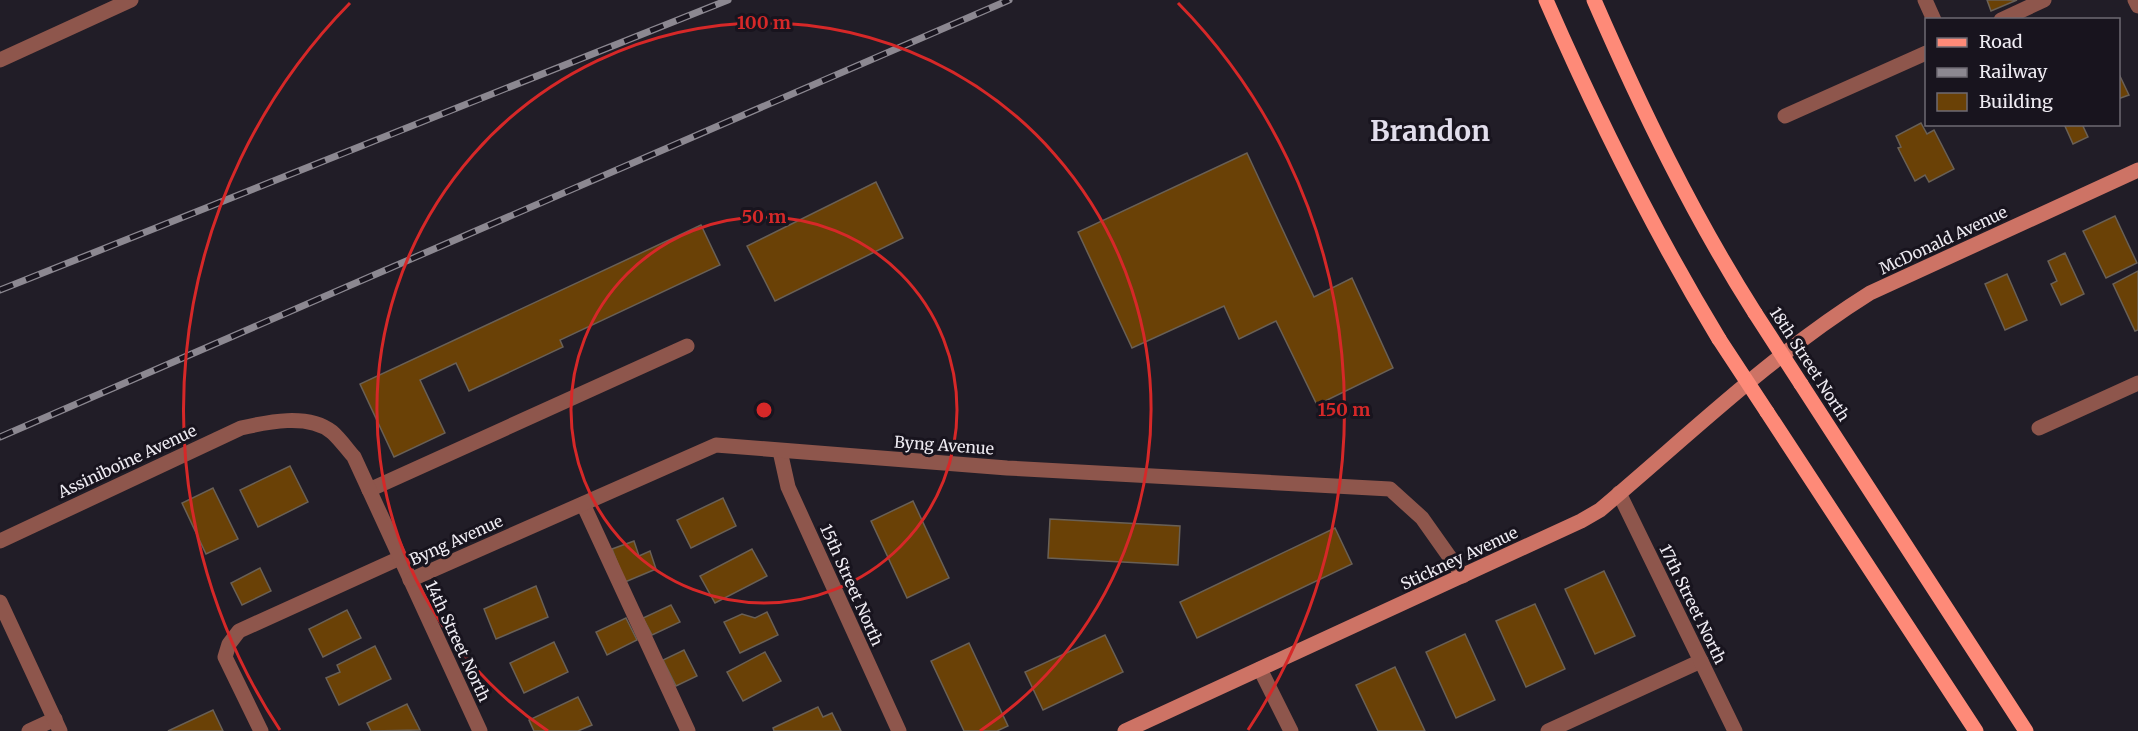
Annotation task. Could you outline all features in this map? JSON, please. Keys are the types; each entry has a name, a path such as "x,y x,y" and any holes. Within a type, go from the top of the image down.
{"main road":[{"path":"1546,0 1614,149 1651,221 1719,339 1976,731"},
{"name":"18th Street North","path":"1594,0 1641,107 1683,189 1755,313 2026,731"}],"street":[{"path":"0,60 131,0"},
{"path":"1925,0 1933,18"},
{"path":"2005,18 2044,0"},
{"path":"2135,0 2138,6"},
{"path":"1785,116 1925,53"},
{"name":"McDonald Avenue","path":"1774,362 1833,316 1870,294 2138,170"},
{"path":"369,490 687,346"},
{"name":"Stickney Avenue","path":"1125,731 1581,521 1619,493 1774,362"},
{"path":"2039,428 2138,383"},
{"name":"14th Street North","path":"271,422 305,422 330,431 354,457 480,731"},
{"name":"Assiniboine Avenue","path":"0,541 241,428 271,422"},
{"name":"Byng Avenue","path":"410,580 716,445 1007,468 1390,489 1422,518 1463,576"},
{"name":"15th Street North","path":"780,451 788,487 899,731"},
{"name":"17th Street North","path":"1619,493 1735,731"},
{"path":"583,504 688,731"},
{"path":"261,731 225,657 229,644 239,631 400,558"},
{"path":"0,602 57,725 29,731"},
{"path":"1548,731 1701,661"},
{"path":"1260,669 1291,731"}],"building":[{"path":"1987,0 2017,0 1991,11"},
{"path":"2120,76 2129,95 2120,98"},
{"path":"1921,123 1927,134 1934,130 1954,169 1929,182 1925,175 1915,181 1898,148 1901,147 1896,136"},
{"path":"2065,126 2083,126 2088,137 2073,144"},
{"path":"1247,153 1314,297 1352,278 1393,368 1317,405 1276,321 1239,339 1224,306 1132,348 1078,232"},
{"path":"876,182 903,238 775,301 747,246"},
{"path":"2115,216 2137,263 2106,278 2083,231"},
{"path":"701,225 720,265 560,340 563,347 469,391 456,363 420,380 445,433 394,457 360,384"},
{"path":"2065,253 2084,294 2061,305 2051,284 2057,281 2048,261"},
{"path":"2138,271 2138,330 2135,331 2113,284"},
{"path":"2007,274 2027,320 2005,330 1985,284"},
{"path":"290,466 308,502 258,527 240,490"},
{"path":"213,488 238,539 206,554 182,503"},
{"path":"723,498 736,526 691,548 677,520"},
{"path":"913,501 949,578 907,598 871,521"},
{"path":"1050,519 1180,526 1178,565 1048,558"},
{"path":"1335,528 1352,564 1197,638 1180,602"},
{"path":"634,541 639,556 650,551 656,569 625,582 612,549"},
{"path":"752,549 767,576 715,603 700,576"},
{"path":"260,568 271,591 242,605 231,583"},
{"path":"1604,571 1635,636 1595,654 1565,589"},
{"path":"536,586 548,617 496,639 484,609"},
{"path":"1535,604 1565,669 1526,687 1496,621"},
{"path":"671,605 680,622 652,635 643,618"},
{"path":"347,610 361,638 323,657 309,629"},
{"path":"767,612 778,635 740,653 724,622 742,614 755,618"},
{"path":"626,618 637,640 607,655 596,632"},
{"path":"1465,634 1495,700 1456,718 1426,652"},
{"path":"1105,635 1123,672 1043,710 1025,672"},
{"path":"554,642 568,672 524,693 510,663"},
{"path":"969,643 1008,726 997,731 964,731 931,661"},
{"path":"375,646 391,679 339,705 326,678 340,672 337,665"},
{"path":"684,650 697,676 676,686 663,660"},
{"path":"765,652 781,681 743,701 727,672"},
{"path":"1395,667 1425,731 1378,731 1356,685"},
{"path":"578,697 592,725 578,731 534,731 529,720"},
{"path":"407,704 420,730 371,731 367,723"},
{"path":"818,707 823,717 832,713 841,731 774,731 773,728"},
{"path":"213,710 223,731 168,731"}],"railway":[{"path":"0,290 728,0"},
{"path":"0,437 1009,0"}],"district":[{"name":"Brandon","path":"1430,131"}]}
